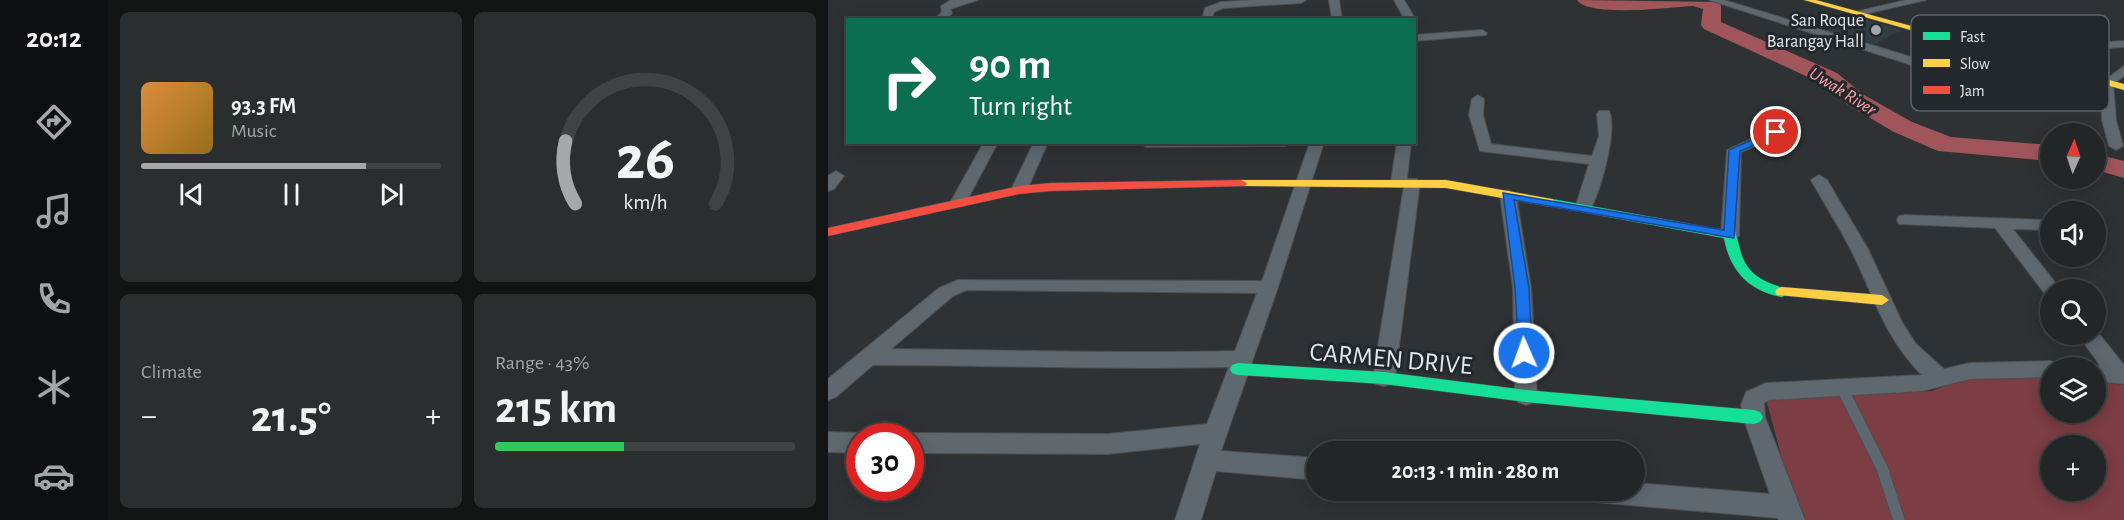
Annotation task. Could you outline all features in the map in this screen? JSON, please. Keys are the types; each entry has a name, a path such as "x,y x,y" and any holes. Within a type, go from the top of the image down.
{"street":[{"path":"941,18 947,13 945,8 951,4 973,0"},
{"path":"1208,15 1209,10 1221,6 1301,0"},
{"path":"1334,0 1337,18"},
{"path":"1399,0 1410,18"},
{"path":"1714,0 1911,61"},
{"path":"1808,0 1911,28"},
{"path":"1856,13 1921,0"},
{"path":"1418,37 1482,33"},
{"path":"2109,45 2124,44"},
{"path":"2109,81 2124,70"},
{"path":"2109,83 2124,87"},
{"path":"1478,99 1476,114 1485,148 1600,161"},
{"path":"2109,111 2116,146"},
{"path":"1583,208 1600,161 1606,136 1604,114"},
{"path":"1776,132 1734,150 1730,235 1736,258 1748,280 1756,287 1770,291 1882,300"},
{"path":"958,203 990,144"},
{"path":"1019,190 1040,144"},
{"path":"1188,520 1215,433 1269,287 1316,144"},
{"path":"1384,378 1405,182 1404,144"},
{"path":"1819,180 1859,249 1882,300 1909,349 1940,379"},
{"path":"828,232 1019,190 1090,186 1405,182 1460,186 1730,235"},
{"path":"1508,195 1522,288 1526,396"},
{"path":"1905,220 2040,225"},
{"path":"2000,223 2043,279"},
{"path":"828,391 946,292 965,284 1269,287"},
{"path":"2096,345 2122,376"},
{"path":"871,357 1042,358 1114,362 1241,364"},
{"name":"CARMEN DRIVE","path":"1241,364 1384,378 1526,396 1754,417"},
{"path":"1645,497 1790,514 1754,417 1754,398 1766,392 1922,383 1970,371 2040,369"},
{"path":"2106,374 2122,376"},
{"path":"924,443 1108,444 1215,433"},
{"path":"828,442 846,443"},
{"path":"1207,460 1306,468"}],"lane":[{"path":"1842,388 1878,457 1890,486 1899,520"}],"shaded area":[{"path":"1854,16 1902,30 1870,47 1823,32"},
{"path":"2040,376 2040,423 2106,423 2106,382 2124,385 2124,520 1806,520 1782,459 1766,399 1932,391 1963,379"}],"waterway":[{"name":"Uwak River","path":"1586,0 1603,5 1694,1 1712,6 1711,25 1829,78 1856,100 1903,127 1947,145 2040,152"},
{"name":"Uwak River","path":"2106,165 2124,170"}],"traffic: fast":[{"path":"1552,203 1730,235 1735,256 1746,274 1761,286 1782,292"},
{"path":"1238,369 1384,378 1526,396 1754,417"}],"traffic: slow":[{"path":"1808,0 1911,28"},
{"path":"2109,83 2124,87"},
{"path":"1241,184 1446,184 1552,203"},
{"path":"1782,292 1882,300"}],"traffic: jam":[{"path":"828,232 1019,190 1050,187 1241,184"}],"place":[{"name":"San Roque Barangay Hall","path":"1876,30"}],"route":[{"path":"1524,353 1522,288 1508,195 1730,235 1734,150 1776,132"}]}
